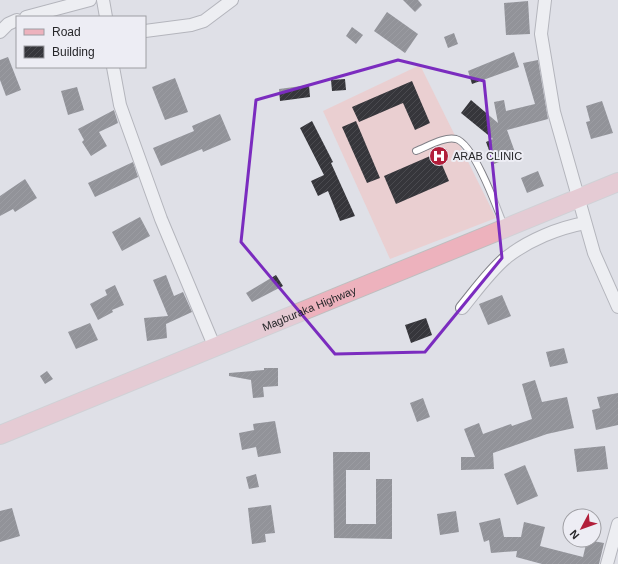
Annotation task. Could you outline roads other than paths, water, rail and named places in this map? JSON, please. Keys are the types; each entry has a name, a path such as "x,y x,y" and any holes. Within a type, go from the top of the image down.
{"main road":[{"name":"Magburaka Highway","path":"0,435 618,182"}],"street":[{"path":"30,16 90,0"},
{"path":"103,0 106,16"},
{"path":"146,31 191,25 204,21 232,0"},
{"path":"545,0 541,34 554,112 594,253 618,307"},
{"path":"0,32 8,24 16,20"},
{"path":"113,68 120,105 161,219 215,348"},
{"path":"462,308 497,266 519,249 565,227 585,223"},
{"path":"607,564 618,524"}],"lane":[{"path":"416,151 448,138 457,139 465,145 484,178 505,228"}],"place":[{"name":"ARAB CLINIC","path":"439,156"}]}
